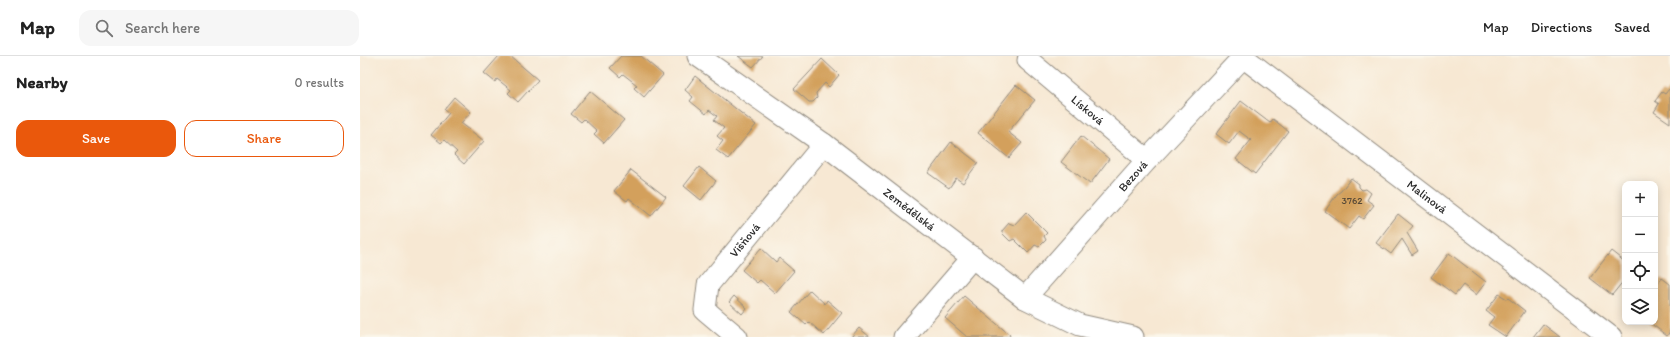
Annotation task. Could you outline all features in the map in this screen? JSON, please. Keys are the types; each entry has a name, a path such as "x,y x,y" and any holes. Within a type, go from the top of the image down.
{"street":[{"name":"Zemědělská","path":"698,56 824,144 1025,298 1080,325 1133,337"},
{"name":"Bezová","path":"1025,298 1147,160 1244,56"},
{"name":"Malinová","path":"1244,56 1611,337"},
{"name":"Lísková","path":"1028,60 1147,160"},
{"name":"Višňová","path":"737,337 705,310 708,285 824,144"},
{"path":"904,337 973,257"}],"building":[{"path":"499,56 510,56 538,80 518,102 508,93 511,90 497,79 495,82 484,73"},
{"path":"621,56 641,56 663,75 644,97 634,88 637,85 623,74 620,77 610,68"},
{"path":"738,56 763,56 753,67"},
{"path":"822,59 839,75 829,87 825,83 816,93 817,98 813,102 809,102 794,89"},
{"path":"695,76 756,125 728,159 716,150 723,141 717,136 724,128 714,120 717,116 709,110 706,114 690,101 693,97 685,90"},
{"path":"1016,85 1035,100 1008,132 1022,143 1009,158 978,133"},
{"path":"1669,89 1670,123 1654,112 1659,104 1655,101 1662,92 1665,94"},
{"path":"590,91 624,120 604,143 594,134 597,131 584,119 581,122 571,114"},
{"path":"454,97 471,112 461,123 484,141 464,164 454,155 457,152 444,140 441,143 431,135 449,113 444,109"},
{"path":"1241,101 1270,123 1273,119 1288,131 1255,174 1236,159 1251,140 1239,131 1229,144 1216,134"},
{"path":"1081,136 1109,159 1090,184 1061,162"},
{"path":"951,142 978,163 963,183 956,178 949,188 928,173"},
{"path":"699,167 716,181 701,200 684,186"},
{"path":"631,170 666,197 651,216 629,198 627,201 614,191"},
{"path":"1351,178 1359,184 1359,187 1362,190 1366,189 1371,193 1367,200 1374,205 1363,219 1359,216 1349,229 1325,211"},
{"path":"1026,212 1047,233 1044,236 1046,240 1039,247 1035,245 1028,253 1014,239 1010,241 1002,233 1009,223 1014,225"},
{"path":"1398,214 1413,226 1407,233 1418,251 1412,255 1402,239 1391,254 1376,243"},
{"path":"761,248 776,262 779,258 794,271 775,293 760,280 757,283 742,270"},
{"path":"1611,251 1622,260 1622,283 1612,295 1590,278"},
{"path":"1449,253 1486,282 1476,295 1463,285 1455,295 1431,277"},
{"path":"1662,278 1670,284 1670,331 1667,336 1653,325 1658,325 1658,284"},
{"path":"810,290 825,304 827,300 842,313 824,335 809,322 806,325 791,312"},
{"path":"1499,294 1507,299 1508,298 1525,311 1506,337 1488,325 1494,317 1486,311"},
{"path":"734,296 747,308 742,314 729,302"},
{"path":"964,296 1010,335 1009,337 967,337 945,318"},
{"path":"1543,324 1560,337 1533,337"},
{"path":"859,328 870,337 851,337"}]}
